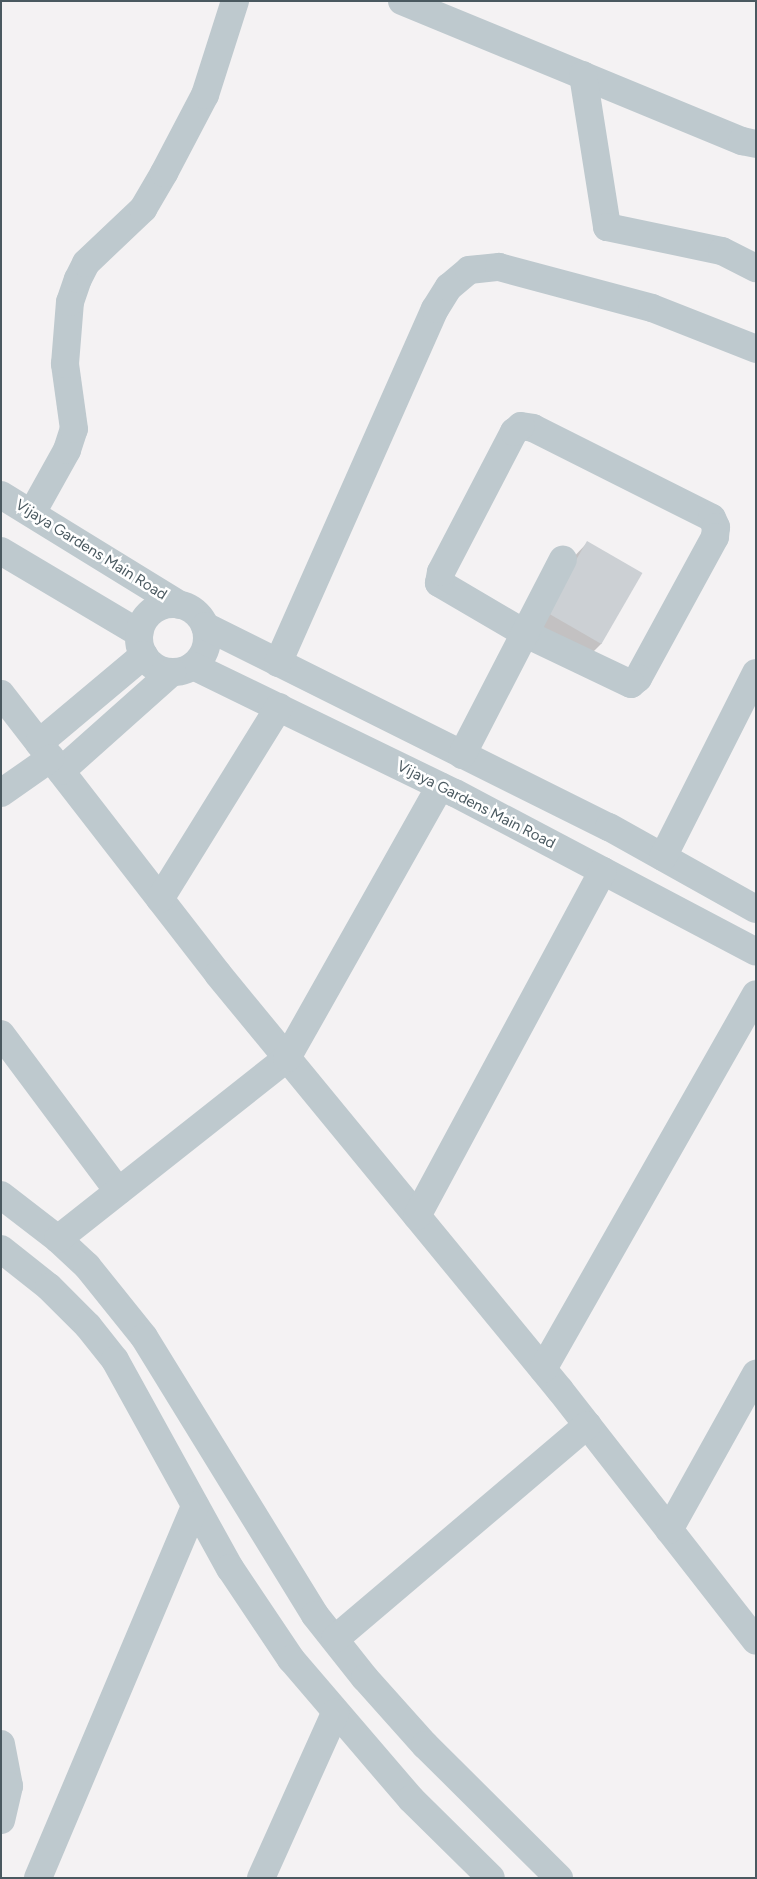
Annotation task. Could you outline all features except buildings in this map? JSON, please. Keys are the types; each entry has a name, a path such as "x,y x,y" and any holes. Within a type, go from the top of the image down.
{"street":[{"path":"32,513 67,450 74,429 64,364 70,302 78,279 86,263 143,209 164,173 205,95 235,1"},
{"path":"402,1 742,141 756,144"},
{"path":"583,75 607,227 722,251 756,268"},
{"path":"278,662 436,309 449,287 469,270 499,267 652,308 756,349"},
{"path":"521,426 533,428 712,518 716,527 715,537 638,678 630,684 526,634 440,583 440,572 514,432 521,426"},
{"name":"Vijaya Gardens Main Road","path":"1,495 180,605"},
{"path":"1,551 142,644 160,670 182,669"},
{"path":"462,755 526,634 563,558"},
{"path":"50,758 142,644 150,613 169,604 180,605 191,609 205,626 609,827 756,909"},
{"path":"1,794 50,758 182,669 206,648 205,626"},
{"name":"Vijaya Gardens Main Road","path":"182,669 278,707 440,786 756,952"},
{"path":"664,857 756,673"},
{"path":"1,694 160,899 287,1058 543,1369 756,1642"},
{"path":"160,899 278,707"},
{"path":"58,1239 287,1058 440,786"},
{"path":"417,1216 603,871"},
{"path":"543,1369 756,994"},
{"path":"1,1034 118,1191"},
{"path":"1,1196 58,1239 87,1266 144,1337 315,1614 425,1745 559,1878"},
{"path":"1,1249 49,1287 88,1326 115,1360 230,1568 292,1659 335,1712 411,1799 491,1878"},
{"path":"669,1530 756,1374"},
{"path":"335,1639 587,1425"},
{"path":"38,1878 195,1506"},
{"path":"261,1878 335,1712"},
{"path":"1,1744 9,1786 1,1820"}]}
